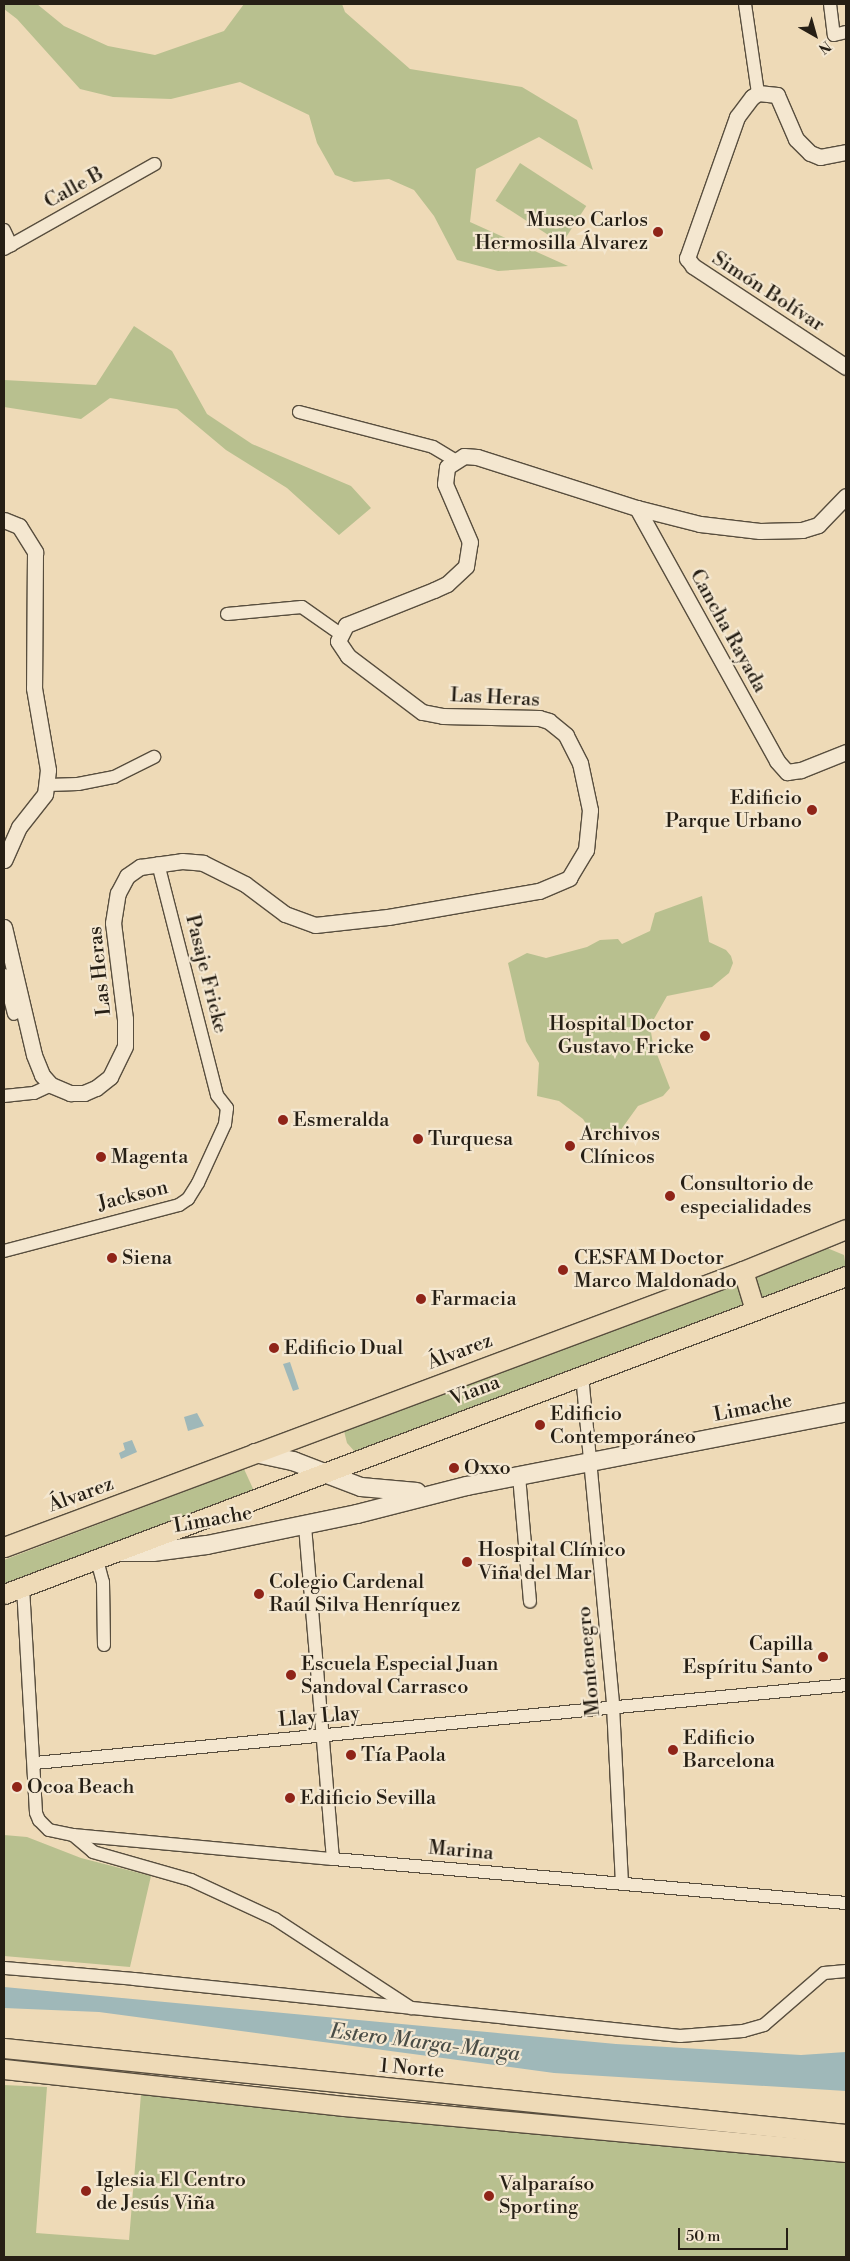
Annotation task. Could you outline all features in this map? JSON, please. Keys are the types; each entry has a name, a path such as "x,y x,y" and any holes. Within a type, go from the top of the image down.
{"main road":[{"name":"Álvarez","path":"4,1547 743,1271 846,1229"},
{"path":"743,1271 755,1310"},
{"name":"Viana","path":"121,1552 326,1472 846,1276"},
{"name":"Limache","path":"4,1594 121,1552 153,1552 207,1545 305,1526 433,1493 846,1412"},
{"name":"Limache","path":"255,1453 326,1472 361,1487 433,1493"},
{"path":"357,1514 363,1503 361,1487"},
{"name":"1 Norte","path":"4,2048 846,2138"},
{"path":"4,2069 394,2111 791,2147 846,2138"}],"street":[{"path":"745,4 758,93 770,93 782,100 796,139 810,153 820,157 846,152"},
{"path":"830,4 834,35 846,32"},
{"name":"Simón Bolívar","path":"758,93 746,103 737,117 688,248 687,258 693,266 846,367"},
{"name":"Calle B","path":"4,230 7,247 155,164"},
{"path":"300,412 433,447 455,460"},
{"path":"227,614 302,607 339,633 346,624 359,618 447,584 466,566 470,555 467,529 445,484 447,467 455,460 464,456 477,457 637,508 700,524 760,531 802,530 818,525 846,496"},
{"name":"Cancha Rayada","path":"637,508 776,761 787,772 801,770 846,752"},
{"path":"4,520 19,526 36,552 34,688 47,761 48,785 41,801 10,843 4,860"},
{"name":"Las Heras","path":"51,1085 70,1093 84,1092 96,1088 110,1077 125,1046 125,1019 113,924 118,894 127,876 140,867 158,863 203,863 220,870 285,914 315,925 388,917 539,891 569,878 580,864 588,843 590,810 574,745 558,726 539,718 443,716 422,712 348,656 338,641 339,633"},
{"path":"48,785 78,784 114,777 154,757"},
{"name":"Pasaje Fricke","path":"158,863 217,1095"},
{"path":"4,929 34,1055 42,1075 51,1085 34,1093 4,1096"},
{"path":"4,976 14,1014"},
{"name":"Jackson","path":"4,1250 179,1205 188,1199 225,1124 227,1108 217,1095"},
{"name":"Montenegro","path":"582,1375 613,1706 622,1884"},
{"path":"519,1476 530,1602"},
{"path":"305,1526 333,1859"},
{"path":"97,1560 103,1582 104,1645"},
{"name":"Marina","path":"23,1587 38,1820 49,1830 73,1835 333,1859 846,1902"},
{"name":"Llay Llay","path":"35,1763 846,1685"},
{"path":"73,1835 93,1852 191,1880 275,1919 413,2010"},
{"path":"4,1968 638,2034 680,2036 743,2031 764,2025 824,1973 846,1971"}],"green space":[{"path":"4,4 37,4 64,26 108,46 155,55 224,31 244,4 342,4 345,12 410,69 522,87 577,120 593,170 539,137 476,169 470,222 568,266 498,271 457,260 434,216 414,190 389,179 354,182 335,175 317,143 309,115 240,82 171,99 113,97 80,89 17,19 4,9"},
{"path":"520,163 586,206 562,244 495,201"},
{"path":"134,326 172,351 207,414 252,444 351,486 371,508 339,535 287,488 226,450 177,409 110,398 81,419 4,407 4,380 96,385"},
{"path":"702,896 709,942 726,950 731,956 733,963 729,973 712,987 667,996 650,1026 653,1044 670,1088 663,1096 638,1106 620,1131 595,1138 583,1119 559,1101 537,1096 539,1063 526,1041 508,963 527,953 546,958 587,947 600,940 618,939 622,944 650,931 655,913"},
{"path":"827,1248 844,1255 846,1269 356,1453 347,1443 344,1431"},
{"path":"244,1469 255,1493 4,1584 4,1560"},
{"path":"4,1835 27,1837 81,1858 151,1876 130,1967 4,1956"},
{"name":"Valparaíso Sporting","path":"4,2085 47,2087 36,2233 129,2240 141,2094 846,2159 846,2257 4,2257"}],"water":[{"path":"290,1362 299,1389 293,1391 283,1364"},
{"path":"197,1413 204,1426 188,1431 184,1417"},
{"path":"132,1440 137,1452 121,1459 119,1453 125,1450 123,1443"},
{"name":"Estero Marga-Marga","path":"4,1987 616,2044 801,2055 846,2052 846,2091 554,2073 99,2012 4,2008"}],"place":[{"name":"Museo Carlos Hermosilla Álvarez","path":"658,232"},
{"name":"Edificio Parque Urbano","path":"812,810"},
{"name":"Hospital Doctor Gustavo Fricke","path":"705,1036"},
{"name":"Esmeralda","path":"283,1120"},
{"name":"Turquesa","path":"418,1139"},
{"name":"Archivos Clínicos","path":"570,1146"},
{"name":"Magenta","path":"101,1157"},
{"name":"Consultorio de especialidades","path":"670,1196"},
{"name":"Siena","path":"112,1258"},
{"name":"CESFAM Doctor Marco Maldonado","path":"563,1270"},
{"name":"Farmacia","path":"421,1299"},
{"name":"Edificio Dual","path":"274,1348"},
{"name":"Edificio Contemporáneo","path":"540,1425"},
{"name":"Oxxo","path":"454,1468"},
{"name":"Hospital Clínico Viña del Mar","path":"467,1562"},
{"name":"Colegio Cardenal Raúl Silva Henríquez","path":"259,1594"},
{"name":"Capilla Espíritu Santo","path":"823,1657"},
{"name":"Escuela Especial Juan Sandoval Carrasco","path":"291,1675"},
{"name":"Edificio Barcelona","path":"673,1750"},
{"name":"Tía Paola","path":"351,1755"},
{"name":"Ocoa Beach","path":"17,1787"},
{"name":"Edificio Sevilla","path":"290,1798"},
{"name":"Iglesia El Centro de Jesús Viña","path":"86,2191"},
{"name":"Valparaíso Sporting","path":"489,2196"}]}
